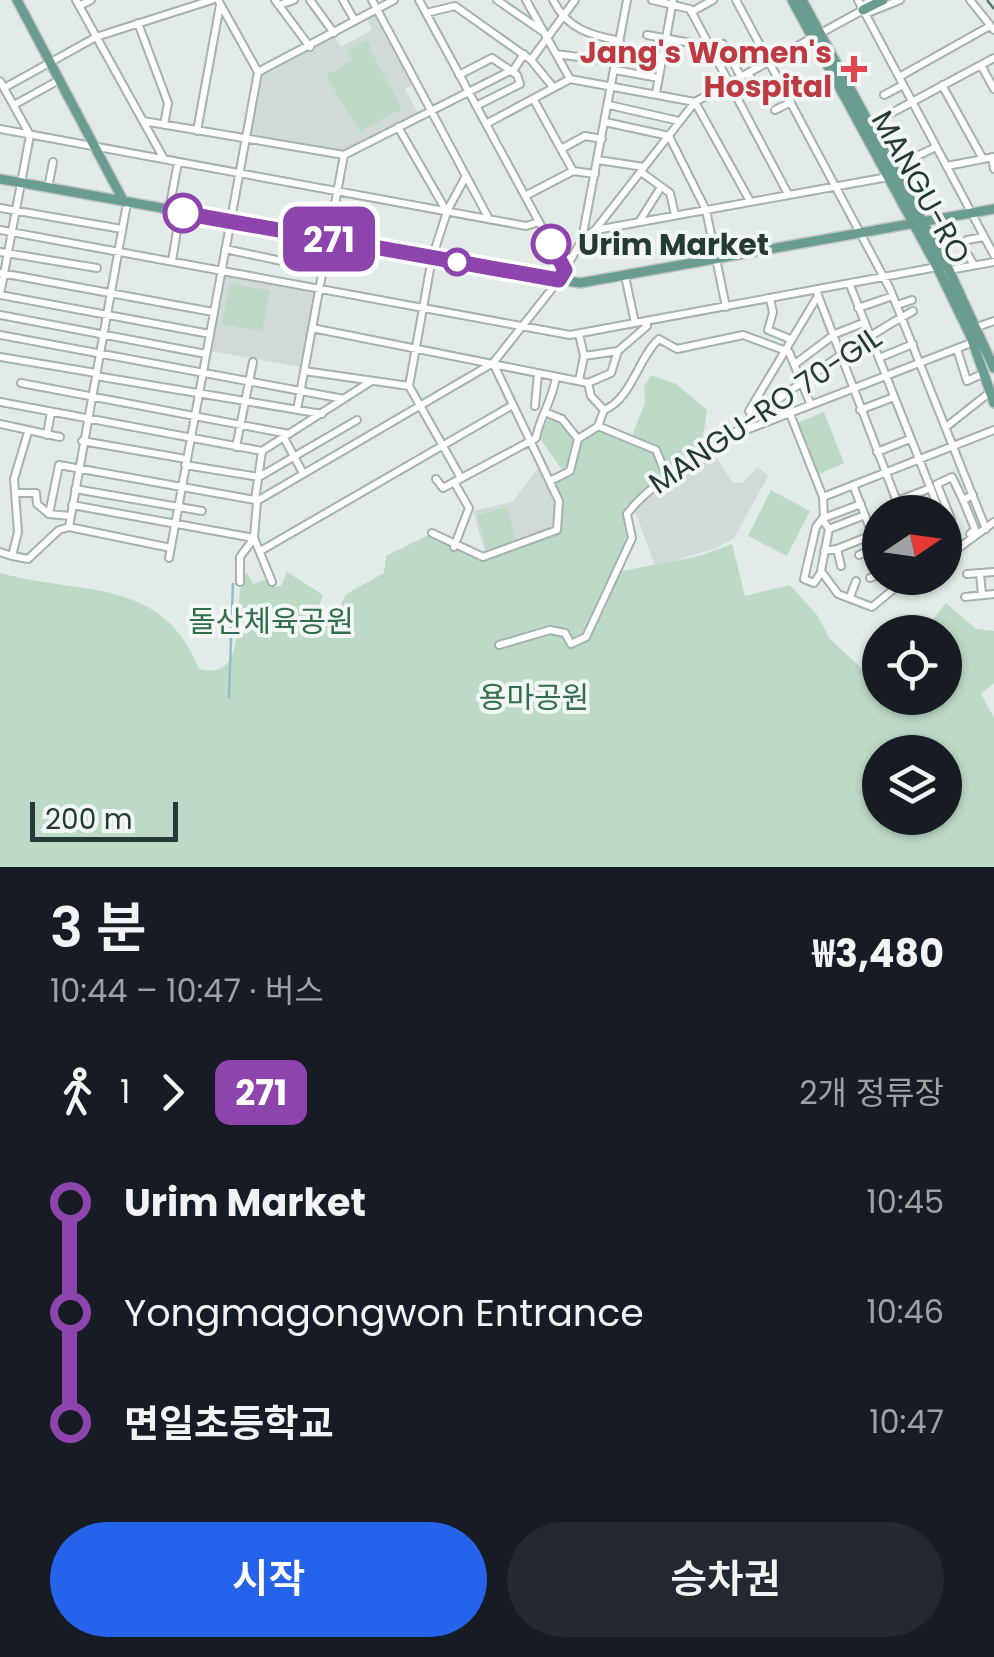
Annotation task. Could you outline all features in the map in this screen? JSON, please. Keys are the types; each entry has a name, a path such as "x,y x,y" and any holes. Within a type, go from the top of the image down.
{"main road":[{"path":"18,0 126,202"},
{"name":"MANGU-RO","path":"792,0 816,36 916,221 992,398"},
{"name":"MANGU-RO","path":"802,0 816,36"},
{"path":"862,8 883,0"},
{"name":"MANGU-RO","path":"865,124 888,177 948,270 994,368"},
{"path":"0,180 590,283 994,209"},
{"path":"971,343 985,343"}],"street":[{"path":"91,0 77,3 165,160"},
{"path":"294,0 277,3 310,47"},
{"path":"310,0 334,33"},
{"path":"344,0 355,21"},
{"path":"372,0 489,220"},
{"path":"258,72 394,0"},
{"path":"419,0 565,270"},
{"path":"497,0 544,34"},
{"path":"526,0 570,78"},
{"path":"553,0 561,17 588,34 662,58"},
{"path":"143,122 344,155 467,89 512,70 575,0"},
{"path":"49,514 59,465 256,500 493,363 559,280 582,240 626,0"},
{"path":"652,0 673,2 692,12 788,194"},
{"path":"692,12 703,2 713,0"},
{"path":"736,0 885,278 986,530"},
{"path":"582,240 695,102 816,36 871,0"},
{"path":"862,8 900,0"},
{"path":"884,95 992,28 970,0"},
{"path":"210,334 0,293 4,252 12,232 30,135 2,84 96,38 217,2"},
{"path":"169,558 258,72 217,2"},
{"path":"197,130 217,2"},
{"path":"656,93 673,2"},
{"path":"426,13 455,6 527,57 553,88"},
{"path":"862,8 994,258 974,269 948,270"},
{"path":"138,23 168,103 164,125"},
{"path":"647,35 698,44 704,54 723,43 761,96"},
{"path":"556,54 658,78"},
{"path":"459,75 492,58 512,70 520,84 476,106"},
{"path":"865,124 891,118 912,101 994,58"},
{"path":"981,65 994,89"},
{"path":"486,124 570,78 695,102 750,201"},
{"path":"14,105 60,79"},
{"path":"942,85 994,169"},
{"path":"534,100 573,171"},
{"path":"775,110 791,102"},
{"path":"609,104 680,121"},
{"path":"605,122 668,136"},
{"path":"398,126 446,212"},
{"path":"0,130 489,220 526,226 539,222"},
{"path":"561,149 586,136 602,139"},
{"path":"668,136 706,210 726,307"},
{"path":"915,157 936,146"},
{"path":"297,410 344,155"},
{"path":"947,166 990,158"},
{"path":"598,160 643,169 670,194 675,216"},
{"path":"48,188 53,162"},
{"path":"169,210 178,162"},
{"path":"525,196 573,171 595,174"},
{"path":"454,547 469,504 409,386 432,258 446,212 466,176"},
{"path":"594,230 888,177"},
{"path":"639,222 661,187"},
{"path":"68,527 126,202"},
{"path":"0,208 122,229"},
{"path":"172,261 180,212"},
{"path":"0,230 522,327 578,334 770,299 816,295 850,284 937,267"},
{"path":"968,240 984,238"},
{"path":"225,249 324,270"},
{"path":"965,250 974,269"},
{"path":"4,252 96,268"},
{"path":"2,273 214,312"},
{"path":"625,276 635,323"},
{"path":"850,284 933,495"},
{"path":"816,295 894,495"},
{"path":"752,416 749,410 816,295"},
{"path":"858,308 893,296"},
{"path":"770,299 773,312 768,330 790,339"},
{"path":"897,306 912,300"},
{"name":"MANGU-RO 70-GIL","path":"499,644 550,630 565,633 572,644 586,637 632,538 626,514 646,488 668,480 752,416 913,311"},
{"path":"0,315 206,354"},
{"path":"977,327 994,321"},
{"path":"646,324 677,350 743,335 784,350 795,364 811,405"},
{"path":"584,356 618,351 646,324"},
{"path":"795,364 832,338 863,324"},
{"path":"623,326 629,342"},
{"path":"312,328 583,382 611,373 618,351"},
{"path":"578,334 584,356 583,382 604,410"},
{"path":"0,335 344,399"},
{"path":"550,482 570,471 578,439 598,426 604,410 613,406 642,369 649,348 660,339"},
{"path":"732,435 971,343"},
{"path":"879,358 913,344"},
{"path":"956,349 967,381 982,374"},
{"path":"0,357 322,414"},
{"path":"236,447 253,362"},
{"path":"432,534 483,557 557,530 560,501 528,442 493,363"},
{"path":"304,370 409,386"},
{"path":"535,406 538,373"},
{"path":"436,479 442,488 537,437 556,376"},
{"path":"0,402 262,451 372,380"},
{"path":"22,383 286,436"},
{"path":"860,410 894,397"},
{"path":"946,426 992,398"},
{"path":"262,550 511,406"},
{"path":"47,435 52,412"},
{"path":"546,413 562,418 578,439"},
{"path":"790,414 823,497 823,519 828,529 820,571 814,582 804,579 816,527 823,519 860,504"},
{"path":"82,441 259,477 356,420"},
{"path":"0,424 60,437"},
{"path":"598,426 656,450 668,480"},
{"path":"823,497 994,430"},
{"path":"12,556 18,532 14,493 28,432"},
{"path":"286,436 304,473"},
{"path":"878,452 910,439"},
{"path":"713,458 716,447"},
{"path":"240,582 240,557 254,538 262,451"},
{"path":"910,495 963,471"},
{"path":"940,495 937,484 952,478 961,495"},
{"path":"853,485 862,508"},
{"path":"75,489 202,511"},
{"path":"14,493 36,493 37,504 49,514 70,516"},
{"path":"964,500 974,495"},
{"path":"962,496 976,529 970,534"},
{"path":"72,506 254,538 272,582"},
{"path":"828,529 862,516"},
{"path":"962,548 994,522"},
{"path":"0,552 28,558 59,530 68,527 170,548"},
{"path":"824,551 862,539"},
{"path":"837,549 841,566"},
{"path":"858,555 862,554"},
{"path":"820,571 831,588 872,607 885,595"},
{"path":"980,572 982,595"},
{"path":"967,574 994,572"},
{"path":"850,597 856,582"},
{"path":"965,597 994,594"}],"shaded area":[{"path":"376,15 413,85 405,89 418,114 344,153 249,138 262,75 334,36 341,47 372,30 367,19"},
{"path":"225,274 316,291 301,367 211,351"},
{"path":"712,451 733,483 742,483 758,467 768,476 734,538 714,549 655,566 635,511 646,488 654,488"},
{"path":"541,465 559,501 557,530 486,556 473,511 512,502"}],"green space":[{"path":"367,40 371,48 367,52 372,53 402,108 360,132 326,76 352,60 347,51"},
{"path":"230,283 270,291 262,332 222,324"},
{"path":"651,375 676,384 707,410 701,450 668,479 646,488 627,514 632,538 617,572 699,556 732,544 745,596 790,585 817,615 830,639 862,669 862,715 962,715 962,617 976,629 994,631 994,683 981,694 994,718 994,867 0,867 0,573 90,589 142,604 164,618 183,639 199,669 216,670 227,663 234,651 241,585 247,573 253,584 270,578 274,587 281,586 287,572 323,595 309,634 334,620 346,594 384,573 386,556 432,533 483,557 557,531 561,515 550,481 569,468 562,470 539,437 548,419 557,417 578,439 598,426 631,438 645,403 644,387"},
{"path":"824,412 844,463 819,474 797,423"},
{"path":"771,490 810,511 787,556 748,536"},
{"path":"507,507 516,542 487,550 477,515"},
{"path":"946,603 960,615 936,615"}],"waterway":[{"path":"229,697 233,584"}],"railway":[{"path":"987,0 994,9"}],"bus line":[{"name":"271","path":"183,213 559,280 565,270 551,244"}],"place":[{"name":"Jang's Women's Hospital","path":"854,69"},
{"name":"Urim Market","path":"551,244"}],"park label":[{"name":"돌산체육공원","path":"271,621"},
{"name":"용마공원","path":"534,697"}]}
